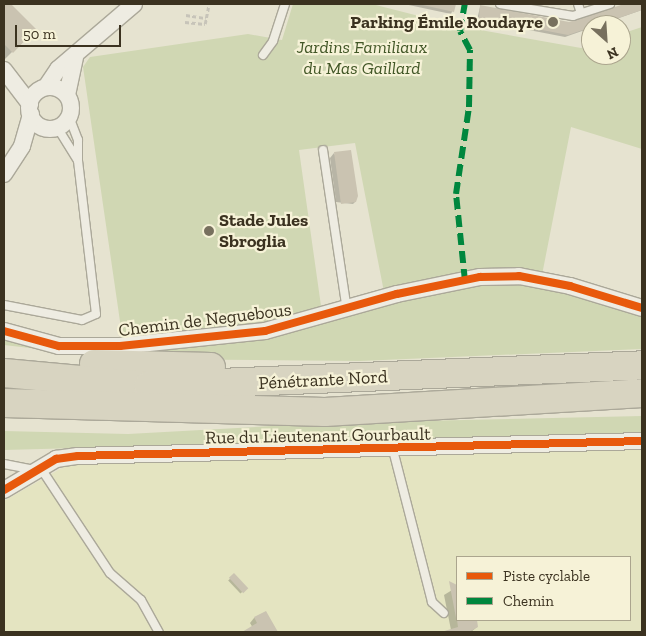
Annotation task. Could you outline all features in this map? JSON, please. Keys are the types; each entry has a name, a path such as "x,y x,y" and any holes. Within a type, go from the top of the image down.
{"highway":[{"path":"4,353 100,364 517,370"},
{"name":"Pénétrante Nord","path":"4,372 148,386 634,364"},
{"name":"Pénétrante Nord","path":"4,403 326,412 642,393"},
{"path":"4,422 128,424 326,412 642,405"}],"street":[{"path":"4,174 22,146 36,99 58,69 75,57 134,4"},
{"path":"22,146 69,116 67,95 75,57"},
{"path":"4,70 36,99 50,127"},
{"path":"36,99 67,95"},
{"name":"Chemin de Neguebous","path":"4,331 59,346 120,346 265,331 347,310 397,294 480,277 519,276 570,286 642,308"},
{"name":"Rue du Lieutenant Gourbault","path":"4,490 38,469 78,456 393,450 642,441"}],"lane":[{"path":"263,55 273,41 285,4"},
{"path":"500,4 553,14 581,14 610,4"},
{"path":"578,4 581,14"},
{"path":"4,304 82,320 96,314 78,160 78,140 69,116"},
{"path":"50,127 78,160"},
{"path":"323,150 347,310"},
{"path":"393,450 432,602 444,613"},
{"path":"4,464 38,469 110,573 141,600 159,632"}],"path":[{"path":"185,22 205,24 209,4"},
{"path":"186,15 206,18"}],"green space":[{"name":"Jardins Familiaux du Mas Gaillard","path":"293,4 372,4 458,26 581,48 581,65 631,65 631,31 642,27 642,149 571,127 542,275 384,292 355,143 299,150 322,313 123,342 83,67 90,57 248,34 282,40"},
{"path":"519,283 568,292 642,315 642,349 360,361 125,359 4,345 4,337 57,351 266,337 398,300 481,284"},
{"path":"642,416 642,433 4,450 4,431 128,434 326,423"},
{"path":"642,448 642,632 4,632 4,501 69,464"}],"building":[{"path":"4,4 11,4 36,29 13,53 4,44"},
{"path":"418,4 456,4 454,12"},
{"path":"624,4 642,4 642,10 627,15 590,15"},
{"path":"480,5 569,22 581,18 581,31 568,35 479,18"},
{"path":"351,150 358,196 356,202 341,204 334,152"},
{"path":"234,573 248,588 243,593 229,578"},
{"path":"449,581 456,584 456,618"},
{"path":"266,611 278,632 242,632 257,623 254,617"},
{"path":"457,621 477,621 478,627 469,632 441,632 458,627"}],"marked path":[{"path":"465,4 460,31 470,50 469,107 456,194 465,281"}],"cycle path":[{"path":"4,331 59,346 120,346 265,331 397,294 480,277 519,276 570,286 642,308"},
{"path":"4,490 56,459 78,456 642,441"}],"place":[{"name":"Parking Émile Roudayre","path":"553,22"},
{"name":"Stade Jules Sbroglia","path":"209,231"}]}
